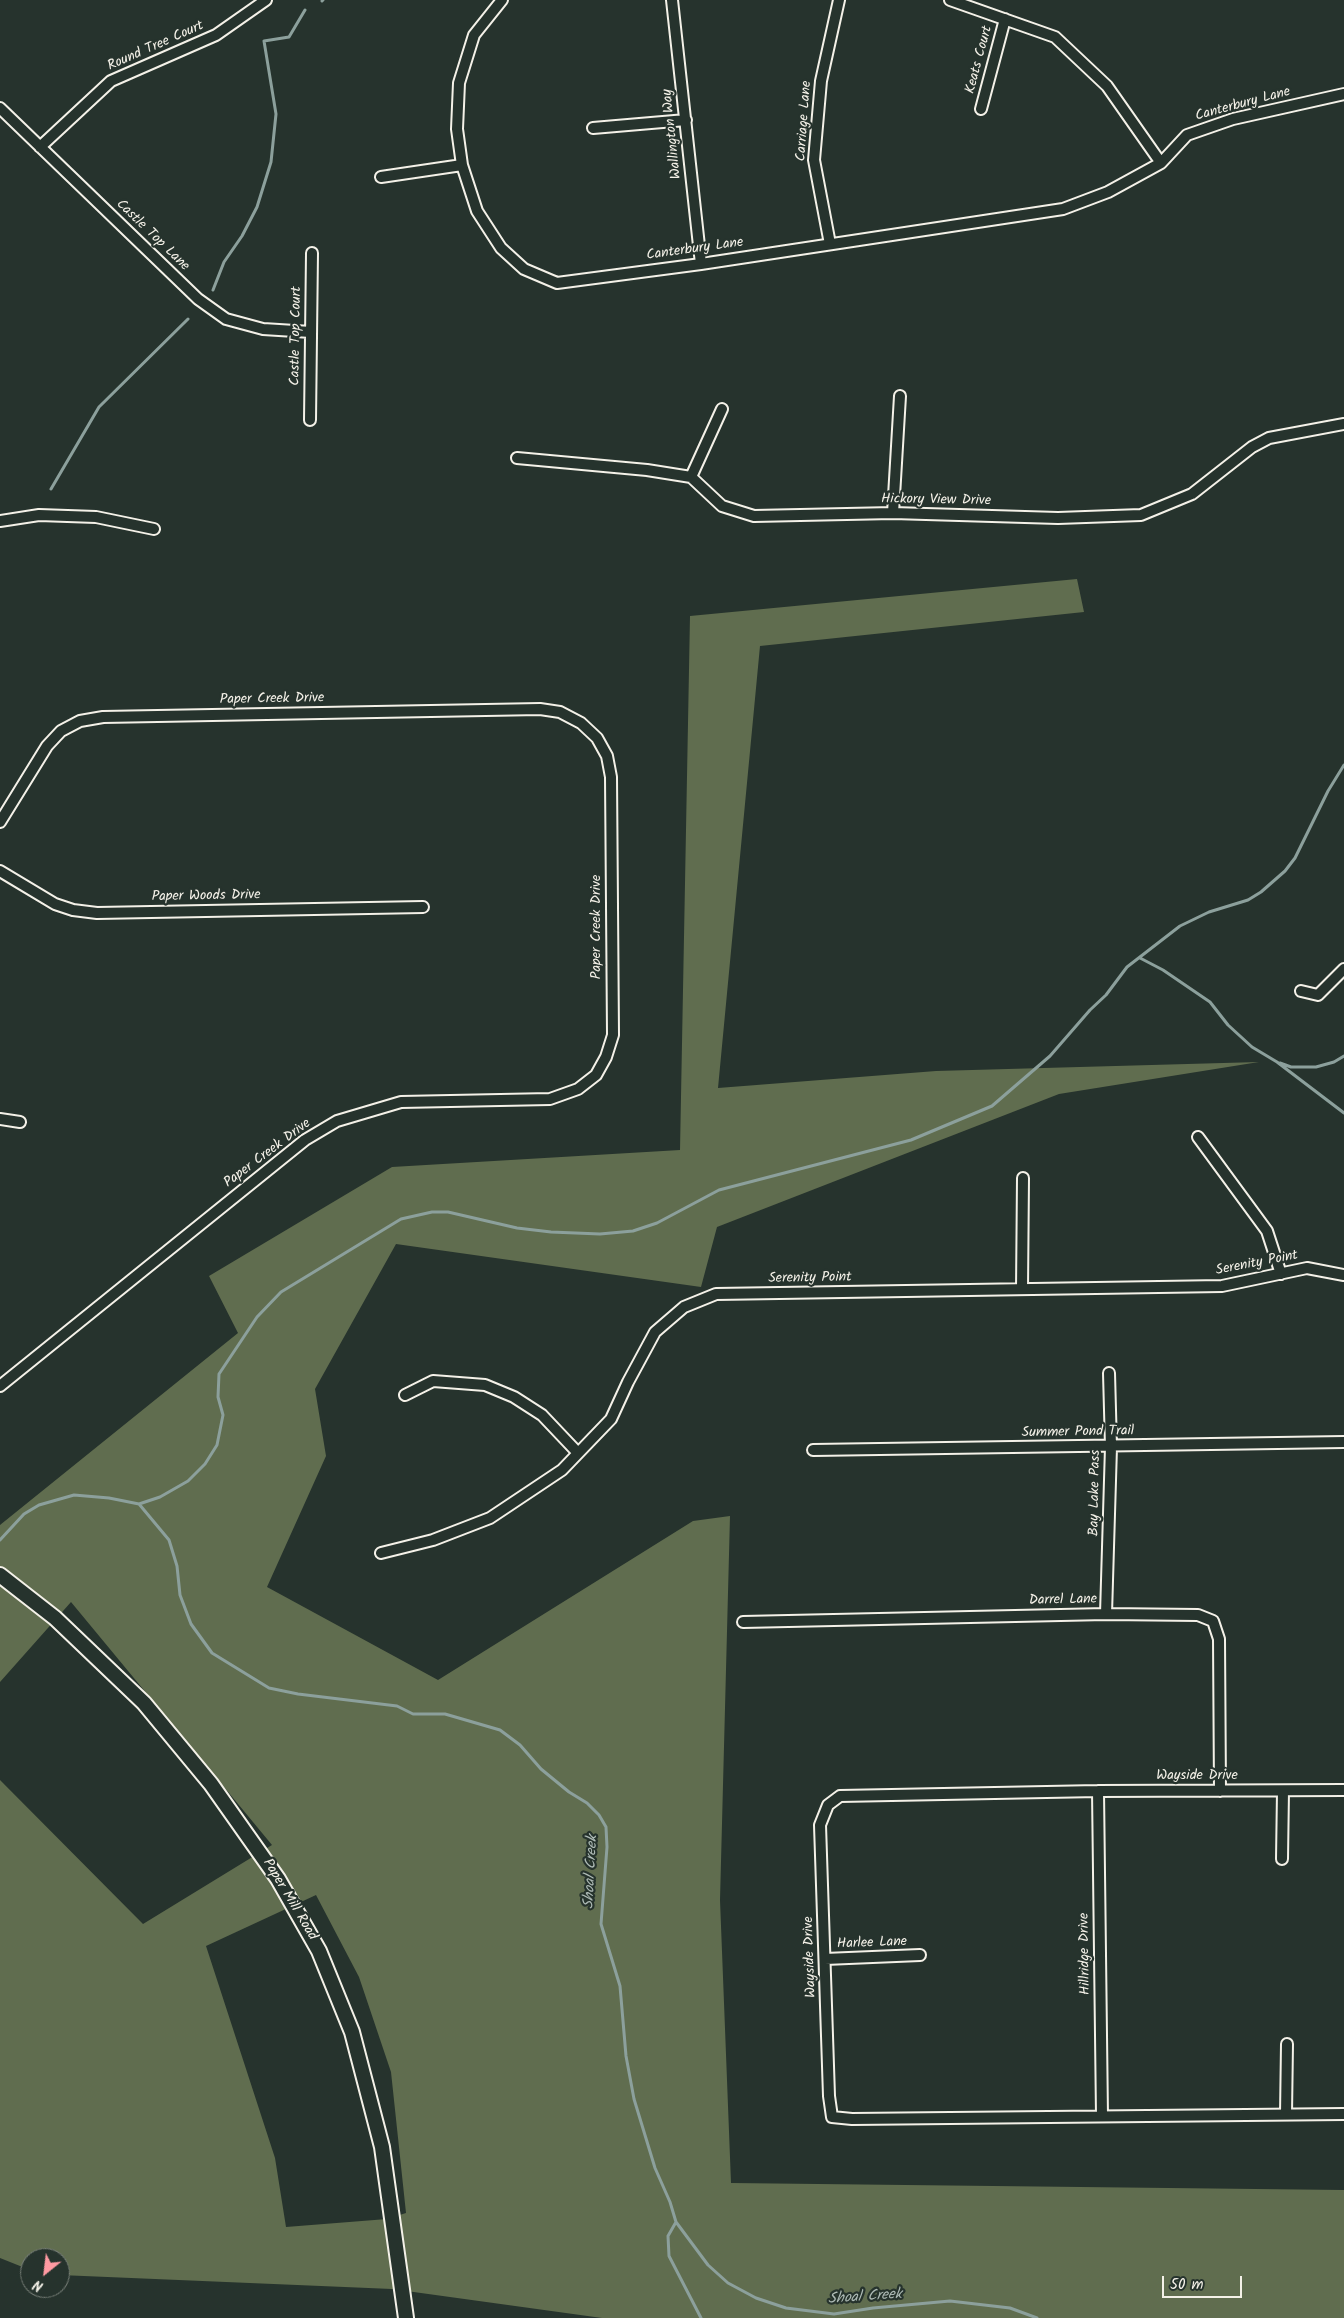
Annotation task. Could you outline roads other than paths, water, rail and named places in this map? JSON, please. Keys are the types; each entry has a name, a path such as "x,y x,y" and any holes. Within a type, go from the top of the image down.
{"street":[{"name":"Round Tree Court","path":"40,147 111,81 216,35 266,0"},
{"name":"Canterbury Lane","path":"502,0 474,35 459,83 457,129 462,165 477,211 501,248 524,269 557,284 1062,209 1108,192 1161,163 1187,135 1233,120 1344,94"},
{"name":"Wallington Way","path":"672,0 701,264"},
{"name":"Carriage Lane","path":"830,244 814,160 821,81 839,0"},
{"path":"950,0 1055,37 1107,86 1161,163"},
{"name":"Keats Court","path":"981,108 1005,19"},
{"name":"Castle Top Lane","path":"0,108 198,299 226,320 262,329 311,332"},
{"path":"594,128 686,120"},
{"path":"381,177 462,165"},
{"name":"Castle Top Court","path":"310,420 312,252"},
{"path":"893,513 900,396"},
{"path":"517,458 647,470 690,477 722,409"},
{"name":"Hickory View Drive","path":"690,477 722,506 754,516 893,513 1058,518 1141,515 1192,494 1252,447 1269,438 1344,424"},
{"path":"0,520 39,515 96,517 154,529"},
{"name":"Paper Creek Drive","path":"0,822 47,746 61,731 80,721 96,718 521,709 560,712 581,724 596,738 607,756 611,777 613,1035 606,1057 596,1075 578,1089 550,1098 401,1102 337,1121 305,1140 0,1386"},
{"name":"Paper Woods Drive","path":"0,871 55,904 73,910 97,913 423,907"},
{"path":"1301,992 1318,995 1344,969"},
{"path":"0,1119 20,1122"},
{"path":"1198,1137 1267,1231 1280,1274"},
{"path":"1022,1178 1022,1289"},
{"name":"Serenity Point","path":"381,1553 433,1540 490,1518 562,1470 611,1419 628,1382 655,1332 684,1307 716,1294 1222,1286 1307,1268 1344,1275"},
{"name":"Bay Lake Pass","path":"1106,1614 1111,1447 1109,1373"},
{"path":"406,1395 433,1381 485,1386 514,1397 542,1415 578,1453"},
{"name":"Summer Pond Trail","path":"813,1450 1344,1442"},
{"name":"Paper Mill Road","path":"0,1575 55,1618 144,1703 211,1784 278,1879 319,1951 352,2032 382,2147 406,2318"},
{"name":"Darrel Lane","path":"742,1622 1106,1614 1198,1615 1213,1621 1218,1639 1220,1791"},
{"name":"Wayside Drive","path":"1344,1790 1098,1791 840,1796 828,1805 820,1825 829,2096 832,2117 852,2119 1344,2114"},
{"name":"Hillridge Drive","path":"1098,1791 1102,2116"},
{"path":"1282,1859 1283,1791"},
{"name":"Harlee Lane","path":"825,1959 920,1955"},
{"path":"1286,2044 1286,2114"}],"waterway":[{"path":"213,290 224,262 242,236 257,207 271,162 276,114 264,41 289,37 305,10"},
{"path":"51,489 99,407 188,319"},
{"path":"139,1504 160,1497 188,1481 205,1464 217,1445 223,1415 218,1397 219,1374 257,1317 281,1292 401,1219 432,1212 448,1212 517,1228 551,1232 600,1234 633,1231 657,1223 719,1190 911,1140 992,1106 1050,1056 1090,1010 1106,995 1127,967 1180,926 1209,912 1248,900 1261,892 1285,871 1295,858 1328,791 1344,765"},
{"path":"1140,958 1163,970 1210,1002 1228,1025 1252,1047 1277,1062 1344,1113"},
{"path":"1280,1063 1291,1067 1316,1067 1334,1062 1344,1056"},
{"name":"Shoal Creek","path":"0,1540 24,1514 39,1505 74,1495 109,1498 139,1504 169,1540 177,1566 180,1595 191,1624 212,1653 269,1688 298,1694 397,1706 413,1714 445,1714 500,1730 520,1745 541,1769 569,1792 587,1803 599,1815 606,1827 607,1847 601,1924 620,1986 626,2056 634,2099 655,2168 670,2202 676,2222 708,2265 728,2283 756,2298 786,2308 834,2314 873,2308 950,2301 1010,2308 1037,2318"},
{"path":"676,2222 668,2236 669,2256 701,2318"}]}
